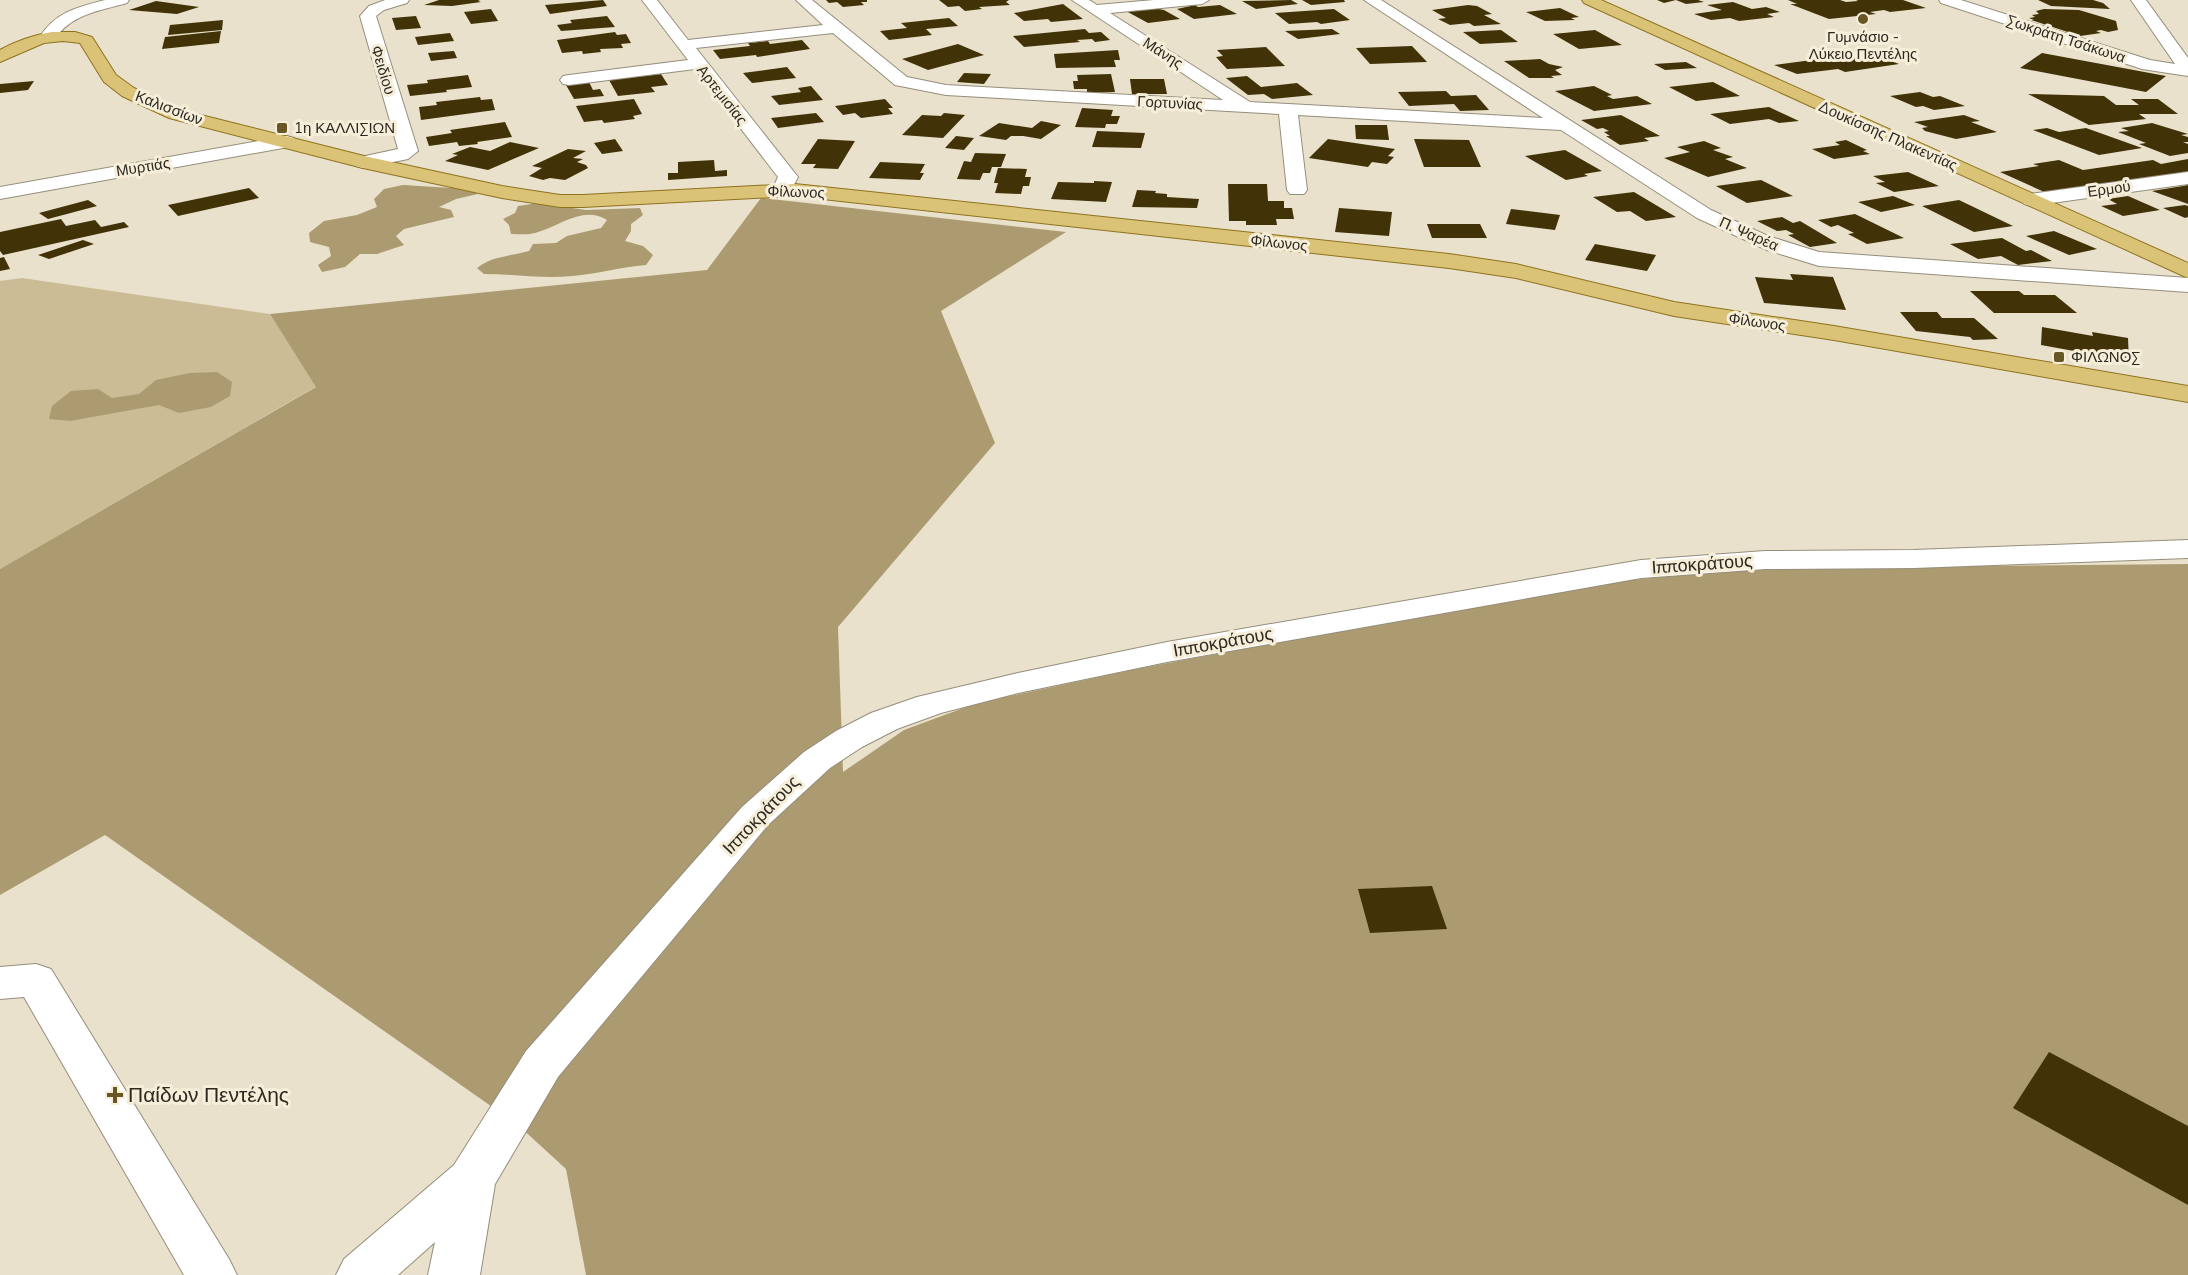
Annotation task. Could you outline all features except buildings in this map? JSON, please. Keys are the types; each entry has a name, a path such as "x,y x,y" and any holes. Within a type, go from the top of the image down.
{"main road":[{"name":"Δουκίσσης Πλακεντίας","path":"1589,0 2188,271"},
{"name":"Καλισσίων","path":"0,57 25,42 48,37 86,40 110,78 128,92 150,103 202,122 363,162"},
{"name":"Φίλωνος","path":"363,162 472,187 560,201 782,190 833,193 1484,266 1683,310 1834,333 2188,394"}],"street":[{"path":"48,37 52,27 62,19 122,0"},
{"name":"Φειδίου","path":"363,162 400,155 408,151 368,16 371,11 402,0"},
{"name":"Αρτεμισίας","path":"649,0 788,177 782,190"},
{"name":"Γορτυνίας","path":"803,0 901,81 946,90 1567,125"},
{"name":"Μάνης","path":"1079,0 1245,107"},
{"path":"1095,10 1202,0"},
{"name":"Π. Ψαρέα","path":"1371,0 1704,214 1746,235 1790,252 1819,259 2188,285"},
{"name":"Σωκράτη Τσάκωνα","path":"1946,0 2148,65 2188,71"},
{"path":"2138,0 2188,71"},
{"path":"683,45 835,28"},
{"path":"569,80 698,64"},
{"path":"1288,111 1297,190"},
{"name":"Μυρτιάς","path":"0,193 287,142"},
{"name":"Ερμού","path":"2031,200 2188,178"},
{"name":"Ιπποκράτους","path":"471,1180 542,1064 755,816 817,760 849,739 884,721 929,705 1018,683 1167,652 1641,569 1755,561 1914,559 2188,549"},
{"path":"0,983 36,980 211,1275"},
{"path":"362,1275 471,1180"},
{"path":"454,1275 471,1180"}],"shaded area":[{"path":"403,185 468,189 478,194 456,199 439,207 451,210 454,217 404,229 396,236 404,245 377,254 360,254 345,267 322,272 318,265 331,256 329,247 310,242 309,233 324,221 357,215 377,207 374,199 384,189"},
{"path":"761,198 1066,232 941,311 995,443 838,627 843,772 904,730 977,703 1136,669 1586,585 1745,568 2188,564 2188,1275 586,1275 566,1169 518,1125 105,835 0,895 0,569 316,387 270,314 707,270"},
{"path":"539,203 586,210 640,208 643,215 631,224 631,231 625,241 643,246 653,255 646,265 572,276 484,274 477,268 495,259 529,251 533,244 556,243 567,236 601,228 607,220 598,216 580,216 535,233 511,234 509,225 503,219 515,213 518,206"},
{"path":"22,278 270,314 317,386 0,569 0,281"},
{"path":"217,372 232,382 230,396 211,407 179,413 159,405 70,421 49,419 52,406 71,391 98,389 112,398 139,394 156,380 190,373"}],"place":[{"name":"Γυμνάσιο - Λύκειο Πεντέλης","path":"1863,19"},
{"name":"1η ΚΑΛΛΙΣΙΩΝ","path":"282,128"},
{"name":"ΦΙΛΩΝΟΣ","path":"2059,357"},
{"name":"Παίδων Πεντέλης","path":"115,1095"}]}
